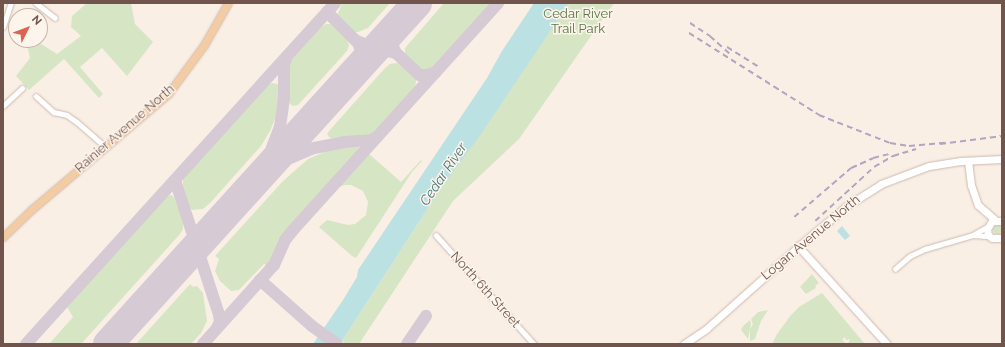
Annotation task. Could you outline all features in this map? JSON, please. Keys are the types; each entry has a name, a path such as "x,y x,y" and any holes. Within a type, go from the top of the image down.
{"main road":[{"name":"Rainier Avenue North","path":"3,238 30,210 171,91 204,45 228,3"},
{"name":"Logan Avenue North","path":"684,344 706,329 798,246 848,205 881,184 929,166 968,161 1002,159"},
{"path":"968,161 971,185 988,226 990,237 1001,239"},
{"path":"981,210 998,220 988,226"},
{"path":"798,246 887,344"}],"street":[{"path":"3,27 11,3"},
{"path":"36,3 55,18"},
{"path":"3,106 22,88"},
{"path":"36,96 54,112 67,115 77,122 106,147"},
{"path":"895,268 910,256 925,249 973,235 988,226"},
{"path":"973,235 990,237"},
{"name":"North 6th Street","path":"436,236 534,344"}],"green space":[{"path":"87,3 131,3 135,24 153,42 127,76 102,48 80,67 103,94 99,98 64,59 29,90 16,76 30,58 28,48 48,48 57,54 81,36 71,27 72,16"},
{"path":"342,3 390,3 368,28 354,32 340,19 338,14"},
{"path":"444,3 494,3 430,73 424,72 405,56 405,48"},
{"name":"Cedar River Trail Park","path":"569,3 614,3 519,139 453,201 359,344 346,344 342,341 441,188"},
{"path":"326,24 335,26 346,37 349,45 347,51 298,105 293,106 290,104 289,100 290,62 321,27"},
{"path":"390,64 401,64 414,76 416,80 415,90 381,129 369,137 333,139 329,137 327,134 329,131 385,68"},
{"path":"272,83 281,87 279,109 270,131 261,146 211,202 203,209 192,210 189,207 183,185 185,176 268,85"},
{"path":"356,146 360,148 359,152 293,223 268,266 264,264 239,290 231,291 220,281 215,271 219,259 215,256 283,181 308,159 334,148"},
{"path":"368,153 401,182 421,160 422,161 412,172 356,258 319,227 327,220 348,225 355,224 366,215 368,202 363,191 351,185 345,185 334,189"},
{"path":"171,195 174,197 183,221 183,229 180,234 81,344 49,344 73,317 67,307 167,196"},
{"path":"997,224 1002,229 997,234 992,229"},
{"path":"812,274 819,283 815,286 816,288 806,294 800,287"},
{"path":"190,284 193,287 198,287 203,293 207,321 201,333 191,344 136,344"},
{"path":"822,293 865,344 848,344 850,339 846,340 845,337 842,340 847,344 772,344 777,334 791,315 799,307"},
{"path":"768,310 761,321 755,339 750,341 750,329 753,324 751,319 758,312"},
{"path":"750,320 751,324 748,339 741,330"}],"water":[{"name":"Cedar River","path":"534,3 569,3 479,137 441,188 340,344 313,344 357,277 358,270 487,78 502,51"},
{"path":"842,226 850,236 845,240 837,231"}],"pier":[{"path":"322,328 343,342 342,344 329,344 316,336"}],"taxiway":[{"path":"26,344 335,3"},
{"path":"203,344 274,265 285,240 293,230 498,3"},
{"path":"327,12 359,44 362,58 356,70"},
{"path":"394,28 391,42 396,53 420,75 427,75 436,72"},
{"path":"357,41 364,44 372,44 386,38"},
{"path":"369,56 383,50 396,53"},
{"path":"250,187 268,158 280,127 284,97 284,65 287,56"},
{"path":"259,180 288,159 314,148 344,142 371,140 377,137"},
{"path":"175,180 219,315 220,322 217,328"},
{"path":"260,280 312,326 337,344"},
{"path":"407,344 426,316"}],"runway":[{"path":"108,344 417,3"}],"railway":[{"path":"690,23 710,36 730,54"},
{"path":"689,33 819,115 890,143 909,146 945,143"},
{"path":"727,47 759,67"},
{"path":"940,144 1002,136"},
{"path":"815,221 874,167 893,156 916,149"},
{"path":"794,217 851,168 873,158 889,154"}]}
